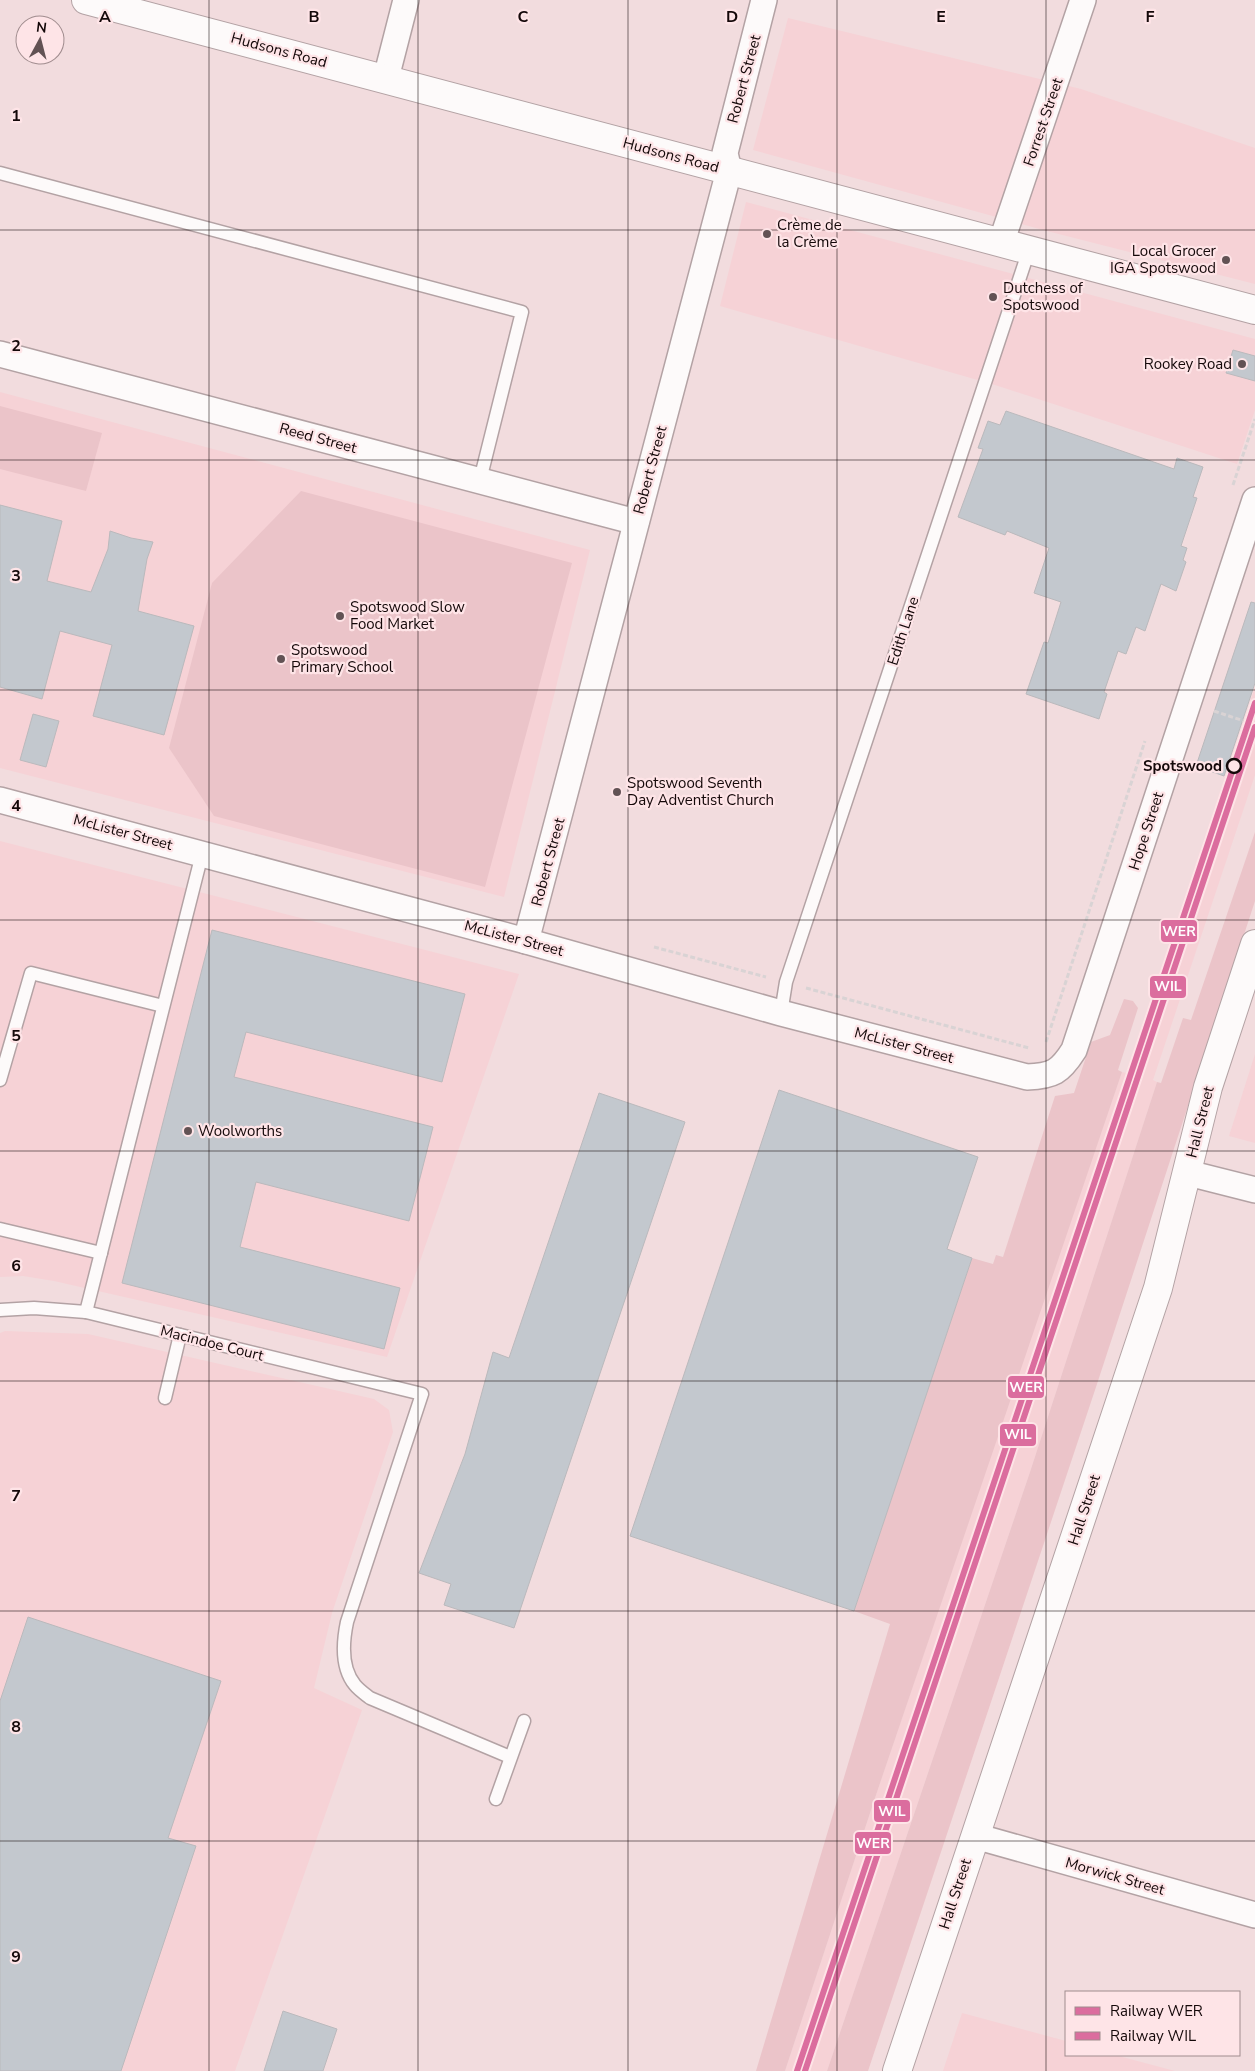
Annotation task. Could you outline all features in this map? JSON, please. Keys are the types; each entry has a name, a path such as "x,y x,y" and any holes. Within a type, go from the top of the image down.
{"street":[{"name":"Hudsons Road","path":"86,0 386,78 1255,310"},
{"path":"386,78 406,0"},
{"name":"Robert Street","path":"526,941 729,171 725,152 764,0"},
{"name":"Forrest Street","path":"1001,243 1083,0"},
{"name":"Reed Street","path":"0,354 636,522"},
{"name":"Hope Street","path":"1027,1077 1055,1073 1066,1063 1074,1050 1255,500"},
{"name":"McLister Street","path":"0,800 526,941 781,1013 1027,1077"},
{"name":"Hall Street","path":"896,2071 1158,1288 1210,1078 1255,944"},
{"path":"1188,1173 1255,1190"},
{"name":"Morwick Street","path":"975,1836 1255,1915"}],"lane":[{"path":"0,173 522,312 480,480"},
{"name":"Edith Lane","path":"781,1013 786,982 1029,250"},
{"path":"86,1312 202,854"},
{"path":"0,1080 31,973 163,1006"},
{"path":"0,1229 101,1253"},
{"name":"Macindoe Court","path":"0,1310 34,1308 86,1312 422,1394 346,1622 343,1645 346,1664 354,1684 370,1698 510,1756"},
{"path":"166,1398 180,1335"},
{"path":"496,1800 510,1756 524,1721"}],"path":[{"path":"1230,491 1255,419"},
{"path":"1211,710 1244,722"},
{"path":"1045,1043 1148,734"},
{"path":"645,945 1035,1049"}],"shaded area":[{"path":"788,18 1081,89 1255,148 1255,284 1043,230 753,150"},
{"path":"746,202 1255,339 1255,410 1237,464 995,385 720,306"},
{"name":"Spotswood Primary School","path":"0,392 590,550 504,897 0,768"},
{"path":"0,406 102,433 86,491 0,469"},
{"path":"301,491 572,563 485,887 214,816 169,748 212,583"},
{"path":"1255,687 1255,775 1153,1080 1157,1082 1030,1472 827,2071 785,2071 1062,1245 1122,1072 1126,1073"},
{"path":"1255,832 1255,901 1098,1381 868,2071 827,2071 1030,1472 1157,1082 1161,1083 1183,1018 1191,1020"},
{"path":"0,841 519,974 387,1357 54,1281 23,1276 0,1277"},
{"path":"1124,999 1133,1001 1138,1008 1118,1070 1122,1072 875,1798 785,2071 756,2071 890,1624 854,1611 972,1258 993,1264 996,1255 1003,1257 1055,1096 1074,1093 1091,1042 1110,1035"},
{"path":"1255,1054 1255,1143 1229,1136"},
{"path":"5,1331 88,1334 374,1399 389,1410 393,1432 332,1613 314,1688 362,1710 235,2071 0,2071 0,1333"},
{"path":"962,2013 1065,2041 1065,2056 1119,2056 1175,2071 943,2071"}],"building":[{"name":"Rookey Road","path":"1233,350 1255,356 1255,381 1226,373"},
{"path":"1006,411 1174,469 1177,458 1203,467 1193,497 1197,498 1181,546 1187,548 1183,560 1186,562 1176,591 1161,584 1145,631 1136,627 1126,654 1118,651 1104,692 1107,694 1099,719 1026,694 1044,642 1048,643 1061,602 1034,593 1049,548 1007,531 1005,535 958,517 983,449 978,448 988,421 1000,425"},
{"path":"0,505 62,521 47,581 91,592 108,549 110,531 131,538 153,542 147,559 138,611 194,626 164,735 93,716 112,645 60,631 42,699 0,687"},
{"path":"1251,602 1255,603 1255,683 1224,776 1196,766"},
{"path":"33,714 59,721 46,767 20,760"},
{"path":"212,930 465,994 442,1082 246,1032 234,1077 433,1127 409,1221 256,1182 240,1247 400,1288 384,1349 122,1283"},
{"path":"779,1090 978,1157 947,1249 972,1258 854,1611 630,1536"},
{"path":"599,1093 685,1122 514,1628 444,1605 451,1584 419,1573 465,1454 493,1352 509,1358"},
{"path":"28,1617 221,1681 168,1838 196,1846 121,2071 0,2071 0,1701"},
{"path":"283,2011 337,2029 323,2071 264,2071"}],"rail line":[{"name":"WER","path":"797,2071 1255,703"},
{"name":"WIL","path":"805,2071 1255,727"}],"place":[{"name":"Crème de la Crème","path":"767,234"},
{"name":"Local Grocer IGA Spotswood","path":"1226,260"},
{"name":"Dutchess of Spotswood","path":"993,297"},
{"name":"Rookey Road","path":"1242,364"},
{"name":"Spotswood Slow Food Market","path":"340,616"},
{"name":"Spotswood Primary School","path":"281,659"},
{"name":"Spotswood","path":"1234,766"},
{"name":"Spotswood Seventh Day Adventist Church","path":"617,792"},
{"name":"Woolworths","path":"188,1131"}]}
